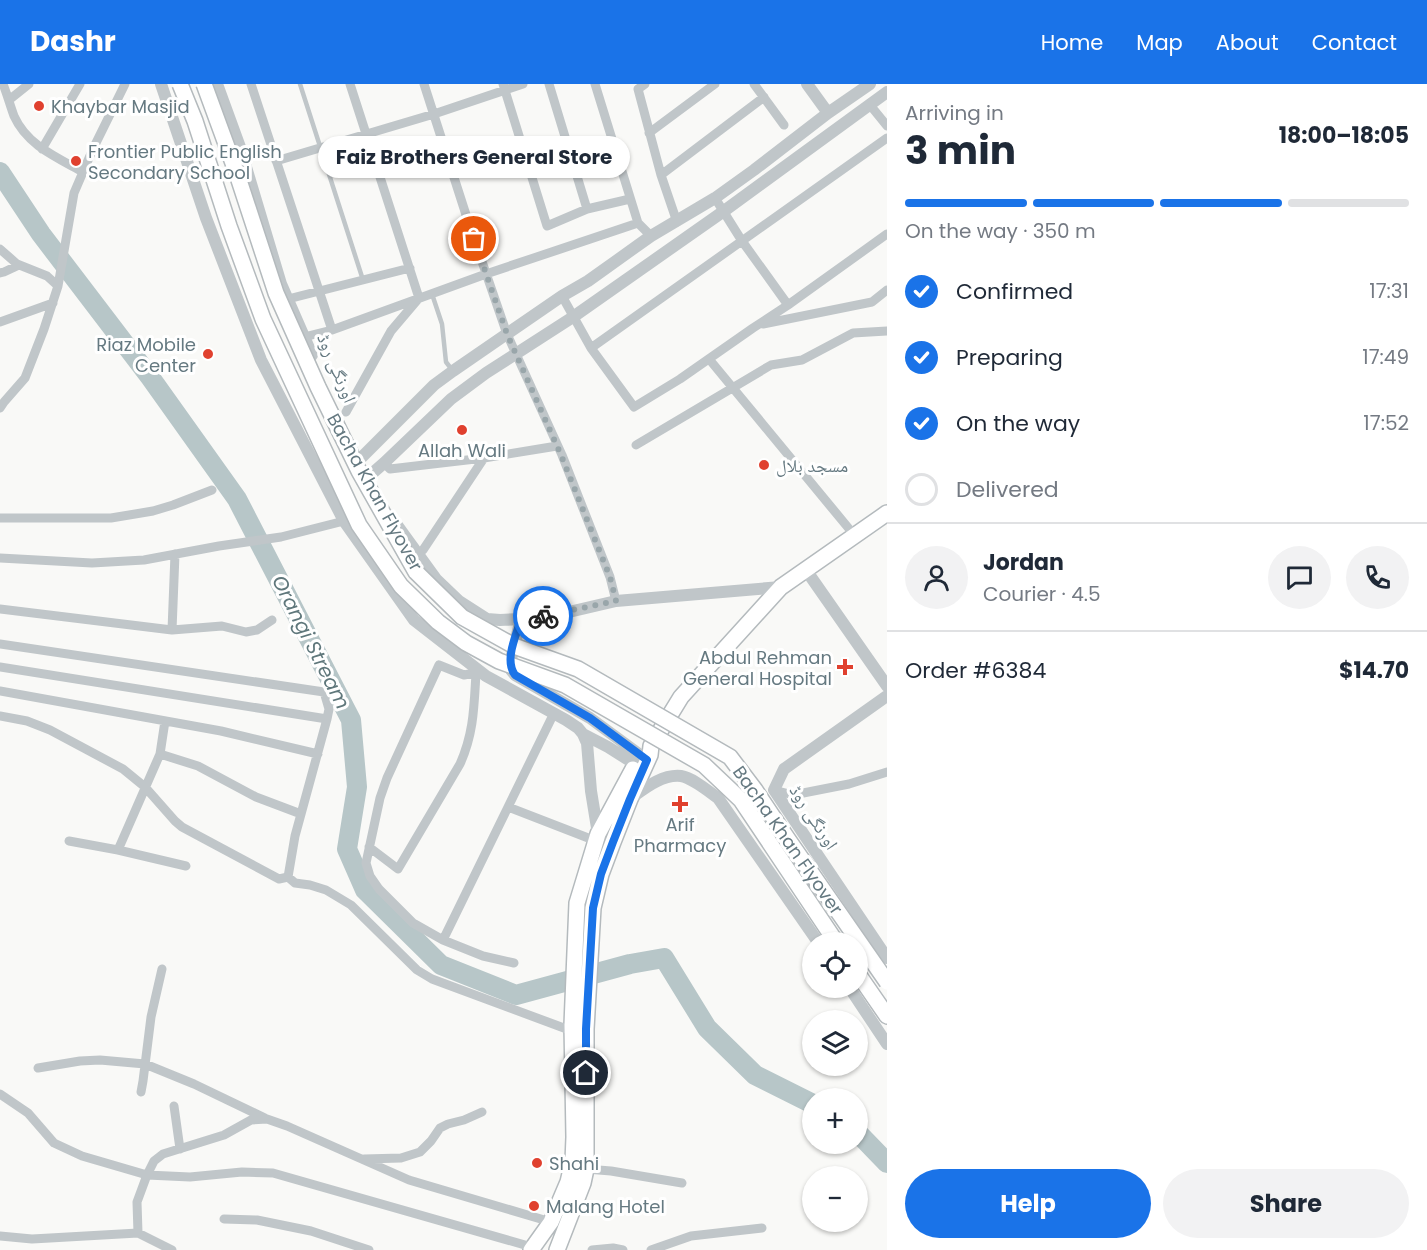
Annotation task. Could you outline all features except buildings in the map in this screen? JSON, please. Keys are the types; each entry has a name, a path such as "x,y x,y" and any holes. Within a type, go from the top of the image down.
{"main road":[{"name":"Bacha Khan Flyover","path":"180,84 195,121 229,226 263,319 359,525 401,586 438,622 466,643 499,661 565,685 704,765 741,800 829,932"},
{"name":"Bacha Khan Flyover","path":"204,84 237,174 276,293 359,471 416,572 462,617 514,645 578,669 730,757 887,982"},
{"path":"531,1249 551,1222 568,1182 573,1161 577,1028 577,903 597,838 681,697 781,587 887,513"},
{"path":"557,1250 583,1183 586,1169 577,1028 593,908 601,874 643,759"},
{"path":"868,988 887,1016"}],"street":[{"path":"3,84 14,116 24,132 42,149 83,172"},
{"path":"9,100 29,84"},
{"path":"42,149 80,84"},
{"path":"0,408 25,378 58,286 74,193 125,84"},
{"path":"161,84 206,218 261,360 344,521 414,620 478,672 554,712 583,734 587,743 597,838 508,807"},
{"name":"اورنگی روڈ","path":"217,84 240,147 278,273 351,446 385,508 436,579 459,601 487,619 500,620 556,615 616,601 781,587"},
{"path":"251,84 332,330"},
{"path":"350,84 419,298"},
{"path":"424,84 507,334 557,446 610,577 616,601"},
{"path":"276,161 434,114 504,87 523,84"},
{"path":"549,84 587,209"},
{"path":"595,84 638,223 651,236"},
{"path":"645,84 638,89 661,175 677,222"},
{"path":"649,133 715,84"},
{"path":"754,84 784,125"},
{"path":"807,84 828,113"},
{"path":"359,460 434,385 453,371 651,236 715,198 870,84"},
{"path":"504,87 547,226 587,209 630,199"},
{"path":"368,477 451,399 486,373 573,317 723,212 887,92"},
{"path":"661,175 764,97"},
{"path":"870,105 887,126"},
{"path":"591,348 887,138"},
{"path":"715,198 742,241 788,305"},
{"path":"304,337 332,330 486,274 638,223"},
{"path":"562,296 591,348 634,407 680,379 887,234"},
{"path":"0,249 16,264 47,276 58,286"},
{"path":"0,273 20,265"},
{"path":"288,299 410,268"},
{"path":"758,325 872,302 887,290"},
{"path":"346,412 391,331 419,298"},
{"path":"0,322 53,303"},
{"path":"636,446 771,365 802,360 853,333 887,331"},
{"path":"709,359 855,536"},
{"path":"384,463 390,469 484,459 557,446"},
{"path":"423,550 484,459"},
{"path":"0,518 111,518 153,511 212,490"},
{"path":"0,558 92,563 144,560 281,537 344,521"},
{"path":"172,630 175,554"},
{"path":"806,570 887,686"},
{"path":"0,609 172,630 222,626 246,632 257,630 272,620"},
{"path":"521,619 510,663 515,675 590,718 643,759"},
{"path":"0,644 324,692 329,709 295,836 288,877"},
{"path":"478,672 464,675 439,665 387,778 380,798 366,863 370,876 379,889 413,923 443,940 483,956 514,963"},
{"path":"0,667 327,719"},
{"path":"369,847 398,869 466,750 472,728 478,672"},
{"path":"0,691 221,731 318,754"},
{"name":"اورنگی روڈ","path":"887,696 784,769 774,790 887,958"},
{"path":"443,940 554,712"},
{"path":"0,716 27,721 50,730 123,769 146,787 182,827 279,879 288,877"},
{"path":"118,850 160,754 165,721"},
{"path":"583,734 608,747 643,759"},
{"path":"160,754 198,766 256,797 301,814"},
{"path":"774,790 793,795 849,784 887,772"},
{"path":"630,799 648,785 667,777 682,776 702,786 718,798 811,932"},
{"path":"69,841 186,866"},
{"path":"288,877 294,883 326,890 351,905 417,970 432,979 577,1028"},
{"path":"141,1092 151,1017 162,969"},
{"path":"856,998 887,1044"},
{"path":"38,1068 100,1060 145,1064 409,1180 551,1222"},
{"path":"0,1094 28,1113 54,1143 82,1156 147,1175 190,1177 273,1173 531,1249"},
{"path":"174,1106 180,1149"},
{"path":"361,1159 411,1156 420,1152 440,1128 482,1112"},
{"path":"138,1233 136,1202 154,1161 163,1154 224,1136 251,1120 267,1119"},
{"path":"586,1169 682,1183"},
{"path":"224,1219 256,1220 311,1231 369,1250"},
{"path":"654,1250 691,1236 762,1228"},
{"path":"0,1236 32,1239 138,1233 172,1250"},
{"path":"50,1238 50,1250"},
{"path":"592,1250 613,1248 623,1250"}],"lane":[{"path":"300,84 363,280"},
{"path":"432,294 442,324 446,362 453,371"}],"waterway":[{"name":"Orangi Stream","path":"0,172 41,234 150,377 237,499 351,720 357,787 347,849 365,890 441,965 516,995 630,964 664,958 707,1028 755,1075 802,1098"},
{"name":"Orangi Stream","path":"868,1143 887,1163"}],"way so far":[{"path":"474,239 507,334 561,455 610,577 616,601 543,616"}],"place":[{"name":"Khaybar Masjid","path":"39,106"},
{"name":"Frontier Public English Secondary School","path":"76,161"},
{"name":"Faiz Brothers General Store","path":"474,239"},
{"name":"Riaz Mobile Center","path":"208,354"},
{"name":"Allah Wali","path":"462,430"},
{"name":"مسجد بلال","path":"764,465"},
{"name":"Abdul Rehman General Hospital","path":"845,667"},
{"name":"Arif Pharmacy","path":"680,804"},
{"name":"Shahi","path":"537,1163"},
{"name":"Malang Hotel","path":"534,1206"}],"route":[{"path":"543,616 521,619 511,655 511,670 515,675 590,718 647,760 601,874 593,908 586,1029 586,1073"}]}
